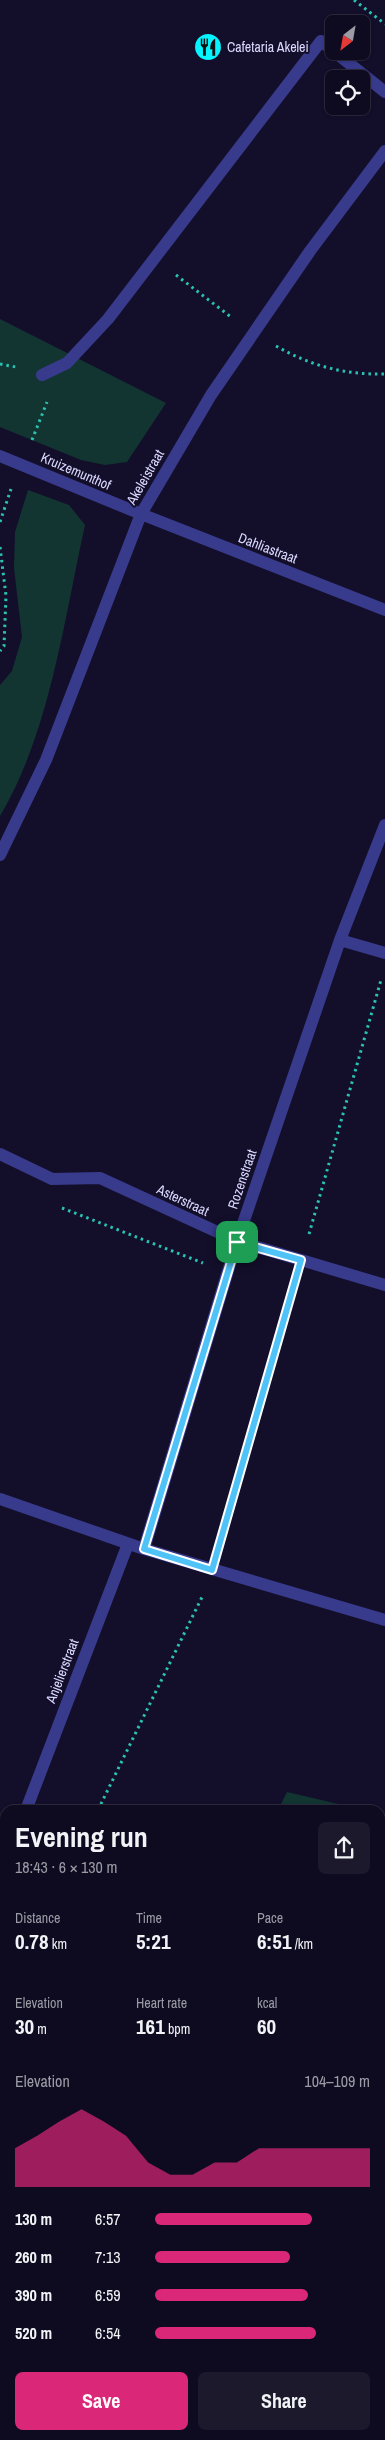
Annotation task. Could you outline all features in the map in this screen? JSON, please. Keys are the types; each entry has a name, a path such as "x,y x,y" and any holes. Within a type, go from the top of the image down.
{"street":[{"path":"42,375 67,364 108,319 321,41 385,92"},
{"name":"Akeleistraat","path":"0,855 46,760 140,514 211,395 310,251 385,151"},
{"name":"Kruizemunthof","path":"0,456 140,514"},
{"name":"Dahliastraat","path":"140,514 385,610"},
{"name":"Rozenstraat","path":"144,1549 227,1272 340,940 385,825"},
{"path":"340,940 385,953"},
{"name":"Asterstraat","path":"0,1154 52,1179 100,1178 237,1242 385,1285"},
{"path":"0,1499 128,1544 385,1620"},
{"name":"Anjelierstraat","path":"28,1805 128,1544"}],"path":[{"path":"354,0 385,24"},
{"path":"154,258 253,334 284,351 324,368 355,374 385,374"},
{"path":"0,547 6,596 4,646 0,651"},
{"path":"100,1805 201,1601 212,1570 382,976"},
{"path":"54,1205 227,1272"}],"green space":[{"path":"0,319 166,403 127,462 105,465 81,460 0,427"},
{"path":"28,490 69,505 85,525 62,637 43,712 17,783 0,816 0,685 12,671 22,637 14,568 15,532"},
{"path":"287,1792 343,1805 280,1805"}],"place":[{"name":"Cafetaria Akelei","path":"208,47"}],"route":[{"path":"237,1242 301,1260 212,1570 144,1549 237,1242"}]}
